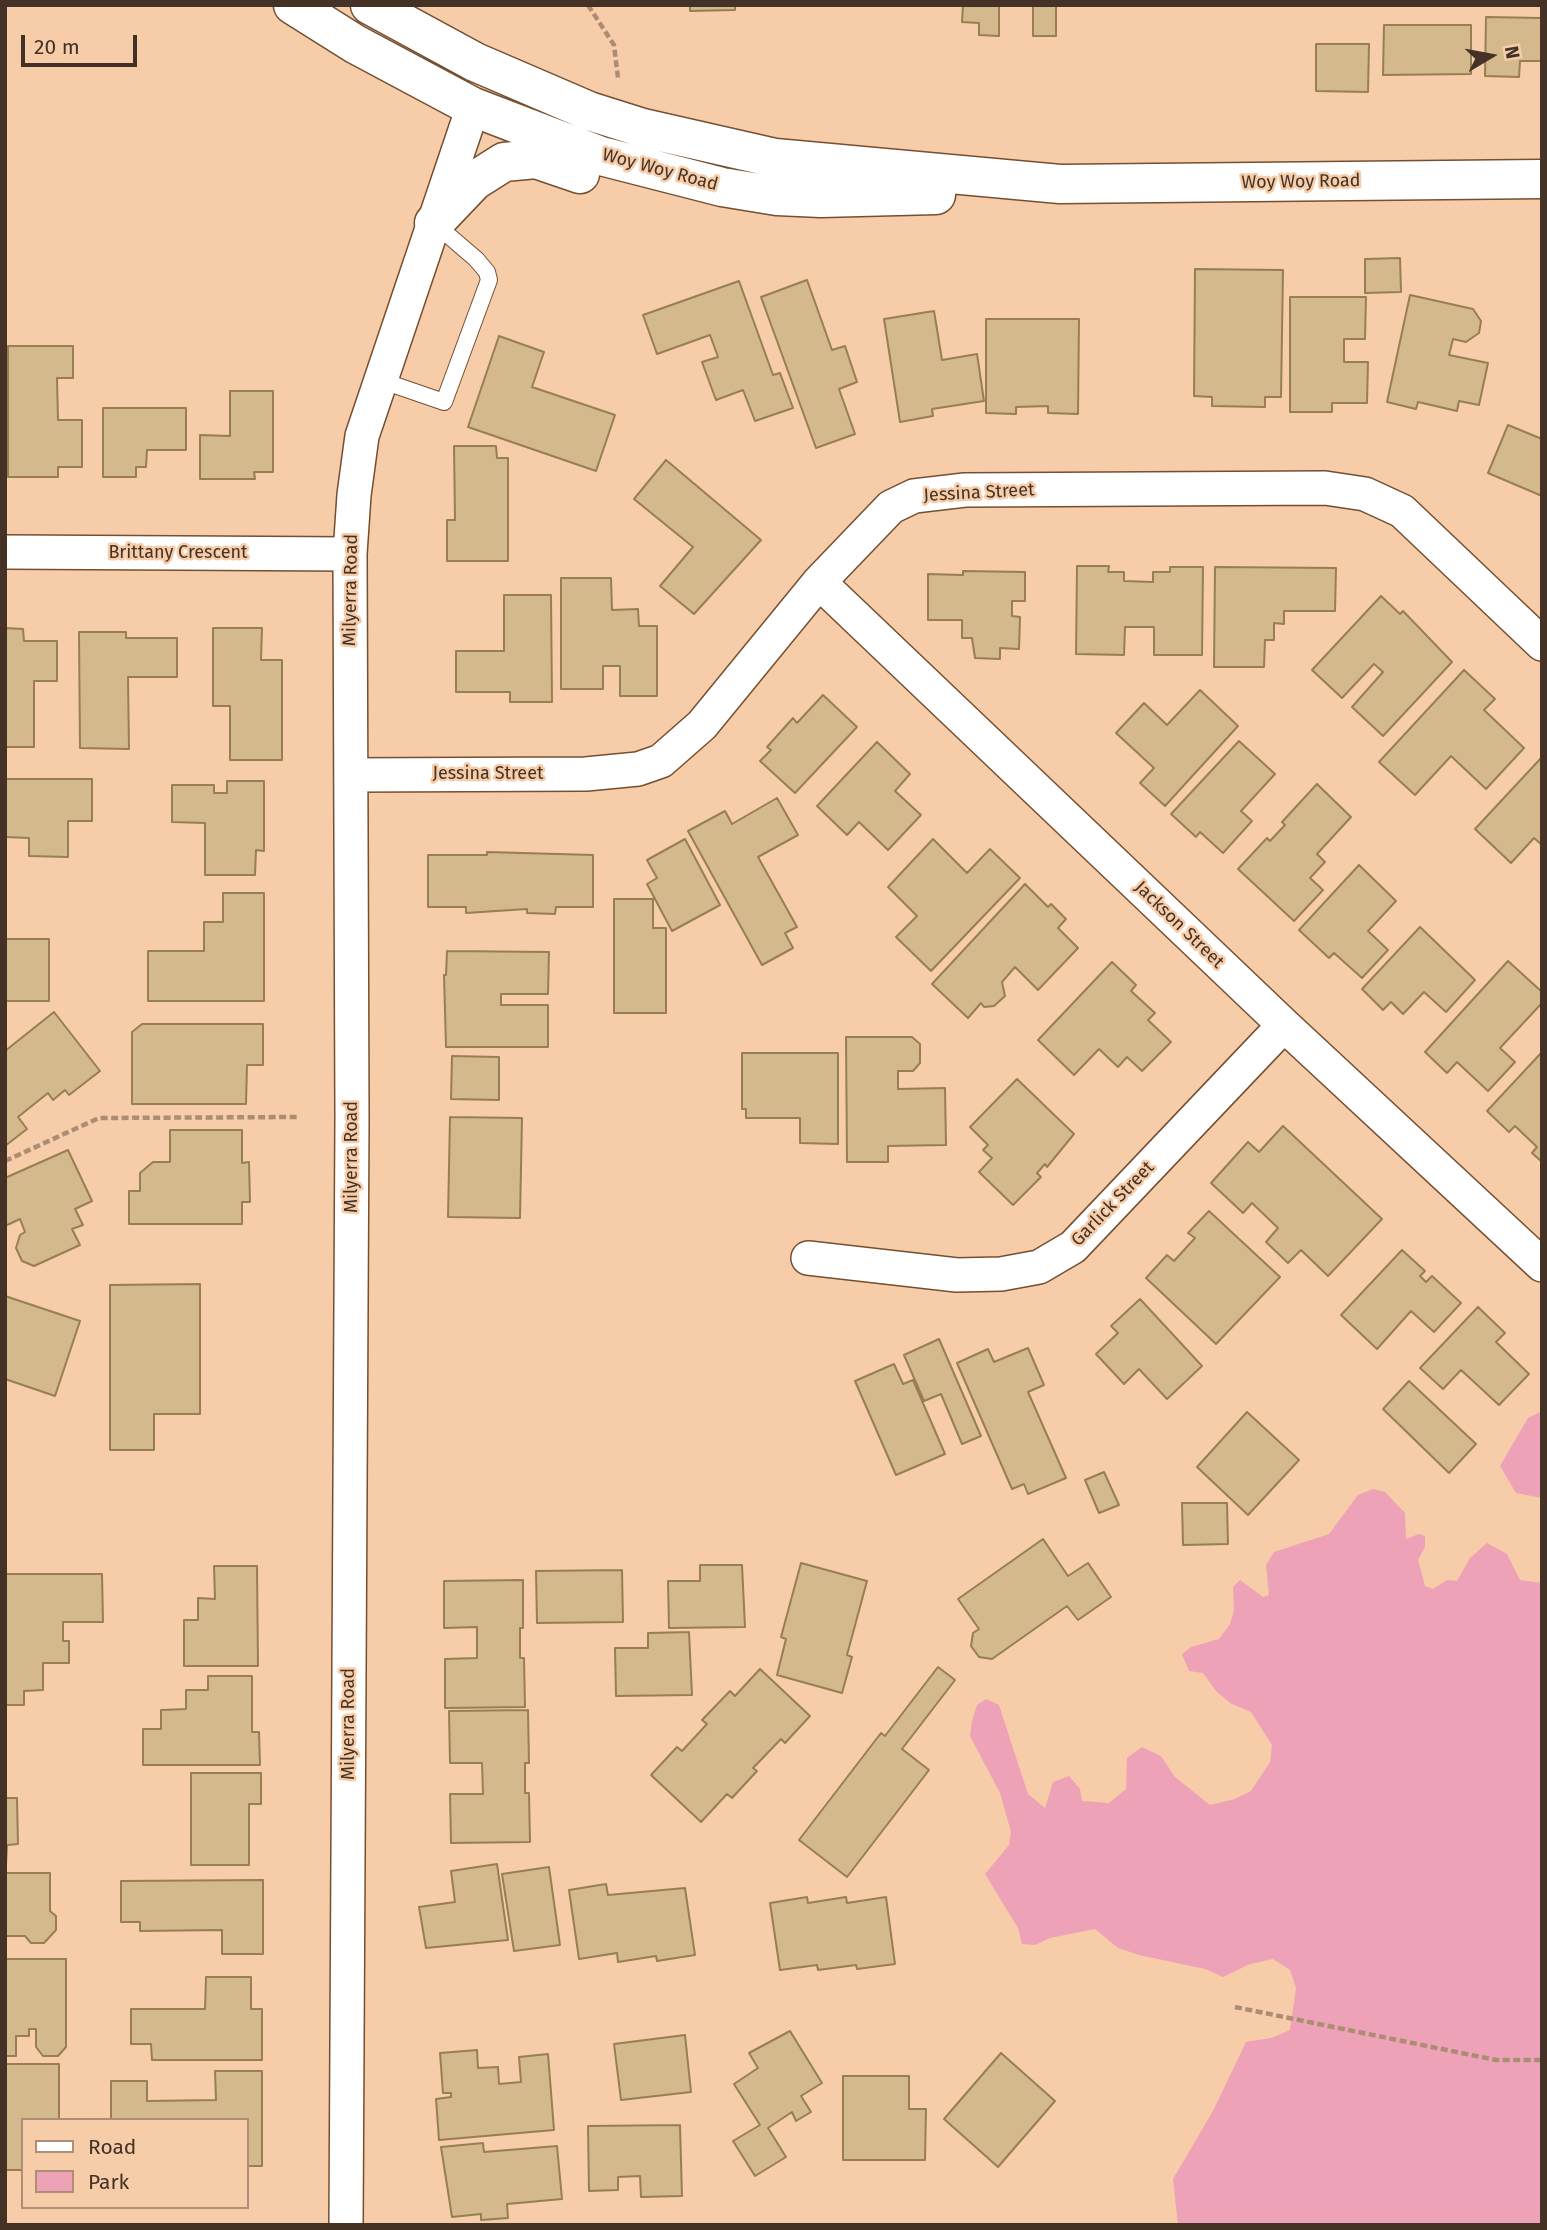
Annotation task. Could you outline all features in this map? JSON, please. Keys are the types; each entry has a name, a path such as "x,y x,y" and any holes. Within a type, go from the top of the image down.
{"main road":[{"name":"Woy Woy Road","path":"293,5 355,44 473,107 637,166 722,187 777,196 821,198 951,195 1060,184 1542,179"},
{"path":"332,5 452,77 463,88 473,107 508,102 638,144 716,145"},
{"name":"Woy Woy Road","path":"370,5 475,62 555,97 643,128 775,158 1060,184"},
{"path":"434,223 488,170 519,159 536,159 571,172 633,183 696,191 777,196"}],"street":[{"name":"Milyerra Road","path":"346,2225 352,1158 350,555 362,436 473,107"},
{"name":"Jessina Street","path":"351,775 586,774 638,769 661,761 702,725 819,582 891,507 914,496 965,490 1325,488 1365,494 1402,511 1542,644"},
{"name":"Brittany Crescent","path":"5,552 350,555"},
{"name":"Jackson Street","path":"819,582 1284,1025 1542,1265"},
{"name":"Garlick Street","path":"808,1258 957,1275 1001,1273 1039,1267 1073,1247 1284,1025"}],"lane":[{"path":"380,380 444,402 489,280 487,272 476,259 434,223"}],"path":[{"path":"588,5 614,46 618,83"},
{"path":"5,1161 99,1118 298,1117"},
{"path":"1235,2007 1496,2060 1542,2060"}],"green space":[{"path":"1542,1411 1542,1498 1516,1493 1500,1466 1528,1418"},
{"path":"1373,1489 1385,1492 1405,1513 1406,1539 1419,1534 1425,1536 1425,1547 1418,1560 1425,1586 1433,1589 1447,1580 1457,1581 1470,1558 1487,1543 1507,1554 1520,1580 1542,1583 1542,2225 1178,2225 1173,2179 1213,2111 1246,2042 1271,2038 1290,2030 1296,1988 1290,1970 1273,1959 1250,1964 1223,1977 1205,1969 1118,1948 1095,1929 1050,1938 1035,1945 1022,1944 1018,1928 985,1874 1009,1845 1011,1832 1000,1793 970,1736 972,1721 977,1705 986,1699 999,1705 1028,1794 1045,1808 1053,1782 1069,1776 1080,1789 1082,1801 1109,1803 1126,1789 1127,1758 1142,1747 1161,1756 1175,1777 1210,1805 1235,1799 1251,1791 1270,1762 1272,1745 1251,1712 1230,1703 1216,1691 1203,1673 1189,1671 1182,1654 1191,1647 1219,1639 1230,1624 1234,1610 1233,1587 1240,1580 1263,1597 1269,1595 1266,1565 1274,1552 1329,1534 1358,1495"}],"building":[{"path":"690,5 735,5 735,10 690,11"},
{"path":"963,5 999,5 999,36 979,35 979,23 962,22"},
{"path":"1033,5 1056,5 1056,36 1033,36"},
{"path":"1486,17 1542,18 1542,61 1520,61 1519,77 1485,76"},
{"path":"1384,25 1471,25 1471,74 1383,75"},
{"path":"1316,44 1369,44 1368,92 1316,91"},
{"path":"1400,258 1401,292 1365,293 1365,259"},
{"path":"1195,269 1283,270 1281,397 1265,397 1265,407 1212,406 1212,397 1194,396"},
{"path":"807,280 832,350 845,346 857,382 839,389 855,434 816,448 761,297"},
{"path":"739,281 773,375 780,373 793,408 755,421 743,390 716,400 702,362 718,357 710,335 657,354 643,315"},
{"path":"1410,295 1473,309 1481,321 1479,333 1466,342 1453,339 1449,355 1488,363 1479,405 1459,401 1457,411 1418,402 1416,409 1387,402"},
{"path":"1290,297 1366,297 1365,339 1344,339 1344,362 1368,362 1367,403 1332,403 1332,412 1290,412"},
{"path":"934,311 942,360 977,354 984,401 932,409 933,416 900,422 884,319"},
{"path":"986,319 1079,319 1078,414 1048,413 1048,406 1016,407 1016,414 986,413"},
{"path":"499,336 544,352 532,387 615,415 596,471 468,427"},
{"path":"8,346 73,346 73,378 57,378 58,420 82,420 82,467 58,467 58,477 8,477"},
{"path":"230,391 273,391 273,472 254,472 255,479 200,479 200,435 230,436"},
{"path":"103,408 186,408 186,450 147,450 146,467 136,467 136,477 103,477"},
{"path":"1508,425 1542,439 1542,496 1488,473"},
{"path":"454,446 496,446 497,458 508,458 508,561 447,561 447,520 455,520"},
{"path":"666,460 761,540 694,614 660,586 693,547 634,499"},
{"path":"1077,566 1109,566 1108,572 1124,572 1124,581 1153,582 1153,572 1170,572 1170,567 1203,567 1202,655 1154,655 1154,627 1125,627 1124,655 1076,654"},
{"path":"1215,567 1336,568 1335,611 1284,611 1284,624 1274,623 1274,640 1265,640 1264,667 1214,667"},
{"path":"963,571 1025,572 1025,601 1012,601 1012,616 1020,617 1019,649 1000,648 1000,659 975,658 972,638 962,638 962,620 928,620 928,574 963,575"},
{"path":"561,578 611,578 612,610 638,609 639,626 657,626 657,696 620,696 620,666 603,666 603,689 561,689"},
{"path":"504,595 551,595 552,702 510,702 510,692 456,692 456,651 504,651"},
{"path":"1381,596 1400,614 1403,611 1452,662 1383,736 1352,707 1383,672 1374,664 1342,698 1312,670"},
{"path":"5,628 23,629 24,641 57,641 57,681 34,681 34,747 5,747"},
{"path":"213,628 262,628 261,660 282,660 282,760 230,760 230,706 213,706"},
{"path":"79,632 126,632 126,638 177,638 177,677 128,677 129,749 80,748"},
{"path":"1464,670 1495,699 1484,710 1524,748 1486,789 1451,756 1415,795 1379,762"},
{"path":"1200,690 1238,726 1165,806 1140,783 1154,768 1116,733 1144,703 1167,725"},
{"path":"823,695 857,727 795,793 760,761 771,750 767,747 793,718 797,723"},
{"path":"1239,741 1275,774 1241,811 1252,821 1223,853 1200,832 1196,837 1171,814"},
{"path":"877,742 910,774 895,791 921,815 888,850 859,822 847,835 817,806"},
{"path":"1542,757 1542,845 1534,838 1511,863 1475,829"},
{"path":"5,779 92,779 92,821 68,821 68,857 29,856 29,838 5,837"},
{"path":"227,781 264,781 264,851 256,850 255,875 205,875 205,823 172,822 172,785 214,785 214,793 227,793"},
{"path":"1317,784 1351,817 1317,854 1325,862 1310,878 1323,890 1294,921 1238,869 1267,838 1270,841 1285,825 1282,822"},
{"path":"777,798 798,835 758,857 797,927 785,933 793,948 762,965 688,831 725,811 732,824"},
{"path":"685,839 720,905 672,931 647,884 657,878 647,860"},
{"path":"933,839 967,873 990,849 1020,878 931,971 896,937 917,916 888,887"},
{"path":"487,852 593,855 593,907 556,907 555,914 527,913 527,909 466,913 466,907 428,907 428,855 487,855"},
{"path":"1359,865 1396,901 1368,931 1388,950 1362,978 1334,953 1329,958 1299,930"},
{"path":"1025,884 1048,907 1051,904 1066,919 1058,928 1078,948 1038,990 1015,967 1002,982 1005,996 994,1006 984,1007 981,1003 968,1018 932,984"},
{"path":"223,893 264,893 264,1001 148,1001 148,951 204,951 204,922 223,922"},
{"path":"614,899 653,899 653,928 666,928 666,1013 614,1013"},
{"path":"1420,927 1475,980 1446,1012 1424,992 1403,1014 1391,1002 1383,1010 1362,989"},
{"path":"5,939 49,939 49,1001 5,1001"},
{"path":"447,951 549,952 548,994 501,994 501,1005 548,1005 548,1047 446,1047 444,975"},
{"path":"1508,961 1542,992 1542,1003 1500,1048 1515,1062 1488,1091 1457,1062 1447,1073 1425,1052"},
{"path":"1112,962 1136,985 1131,991 1155,1013 1148,1020 1171,1042 1142,1071 1127,1057 1118,1067 1099,1049 1074,1075 1038,1040"},
{"path":"54,1012 100,1071 69,1095 65,1090 53,1100 48,1093 18,1117 27,1129 5,1146 5,1051"},
{"path":"142,1024 263,1024 263,1065 247,1065 246,1104 132,1104 132,1032"},
{"path":"846,1037 912,1037 920,1044 920,1063 913,1071 898,1071 898,1089 945,1088 946,1145 888,1146 888,1162 847,1162"},
{"path":"1542,1052 1542,1162 1532,1153 1537,1147 1515,1126 1509,1132 1487,1111"},
{"path":"742,1053 838,1053 838,1144 800,1143 800,1118 746,1118 746,1109 742,1109"},
{"path":"452,1056 499,1057 499,1100 451,1099"},
{"path":"1017,1079 1074,1134 1047,1167 1045,1164 1037,1173 1041,1177 1013,1205 979,1172 992,1158 983,1150 988,1145 970,1127"},
{"path":"450,1117 522,1118 520,1218 448,1217"},
{"path":"1283,1126 1382,1219 1328,1276 1301,1250 1288,1263 1266,1242 1278,1228 1252,1203 1243,1213 1211,1183 1248,1142 1259,1152"},
{"path":"170,1130 242,1130 242,1163 249,1162 250,1202 242,1202 242,1224 129,1224 129,1191 140,1191 140,1173 153,1162 170,1162"},
{"path":"68,1150 92,1201 75,1209 83,1225 72,1229 80,1245 34,1266 22,1261 16,1248 20,1235 25,1232 20,1219 5,1226 5,1178"},
{"path":"1209,1211 1280,1277 1216,1344 1146,1278 1167,1255 1174,1261 1195,1238 1188,1233"},
{"path":"1402,1250 1425,1271 1420,1276 1426,1282 1432,1276 1461,1303 1434,1332 1411,1311 1377,1349 1341,1315"},
{"path":"200,1284 200,1414 154,1414 154,1450 110,1450 110,1285"},
{"path":"5,1296 80,1321 55,1396 5,1379"},
{"path":"1140,1299 1202,1366 1167,1399 1139,1369 1124,1384 1096,1354 1118,1333 1111,1326"},
{"path":"1478,1307 1505,1333 1496,1342 1529,1374 1499,1405 1461,1370 1443,1389 1420,1368"},
{"path":"939,1339 981,1436 962,1444 941,1394 924,1401 904,1355"},
{"path":"1028,1348 1044,1385 1028,1392 1066,1478 1028,1494 1024,1484 1012,1489 957,1363 988,1349 994,1362"},
{"path":"894,1364 903,1384 913,1380 945,1454 896,1475 855,1381"},
{"path":"1409,1381 1476,1444 1449,1473 1383,1409"},
{"path":"1247,1412 1299,1460 1248,1515 1197,1467"},
{"path":"1104,1472 1119,1505 1099,1513 1085,1480"},
{"path":"1182,1503 1227,1503 1228,1544 1183,1545"},
{"path":"1043,1539 1068,1576 1088,1563 1111,1597 1078,1620 1067,1606 992,1659 979,1657 971,1646 973,1633 979,1629 958,1599"},
{"path":"801,1563 867,1581 847,1655 852,1657 842,1693 777,1675 786,1639 781,1637"},
{"path":"700,1565 742,1565 745,1627 669,1628 668,1581 700,1581"},
{"path":"214,1566 257,1566 258,1666 184,1666 184,1620 198,1620 198,1598 215,1599"},
{"path":"622,1570 623,1622 537,1623 536,1571"},
{"path":"5,1574 102,1574 103,1622 63,1622 63,1641 69,1641 69,1663 43,1663 43,1690 24,1691 24,1705 5,1705"},
{"path":"523,1580 520,1658 524,1658 525,1707 445,1708 445,1659 477,1658 477,1627 444,1628 444,1581"},
{"path":"689,1632 692,1695 616,1696 615,1648 648,1648 648,1633"},
{"path":"938,1667 955,1680 902,1749 929,1770 847,1877 799,1840 881,1733 885,1736"},
{"path":"760,1669 810,1716 785,1743 781,1739 753,1768 757,1771 732,1798 727,1794 701,1822 651,1775 677,1747 682,1751 707,1724 702,1720 730,1691 735,1696"},
{"path":"208,1676 252,1676 252,1732 259,1732 260,1765 143,1765 143,1729 161,1729 161,1710 186,1709 186,1690 208,1690"},
{"path":"528,1710 529,1763 525,1763 525,1793 529,1793 530,1842 451,1843 450,1794 483,1794 482,1763 450,1763 449,1711"},
{"path":"191,1773 261,1773 261,1804 249,1804 249,1865 191,1865"},
{"path":"5,1798 17,1798 18,1844 7,1845 6,1865"},
{"path":"497,1864 508,1940 426,1948 419,1907 455,1902 451,1871"},
{"path":"549,1867 560,1945 514,1951 502,1874"},
{"path":"5,1873 50,1873 50,1911 56,1916 56,1930 44,1943 31,1943 25,1936 5,1936"},
{"path":"263,1880 263,1954 222,1954 222,1930 140,1931 140,1922 121,1922 121,1881"},
{"path":"606,1884 608,1895 685,1888 695,1955 657,1961 656,1956 618,1962 617,1953 579,1959 569,1890"},
{"path":"807,1897 808,1903 846,1897 847,1903 886,1897 895,1964 818,1970 817,1965 780,1970 770,1903"},
{"path":"5,1959 66,1959 66,2047 58,2056 43,2056 36,2047 36,2029 29,2029 29,2036 16,2036 16,2056 5,2056"},
{"path":"206,1977 251,1977 251,2009 262,2009 262,2060 152,2060 151,2044 131,2044 131,2009 205,2009"},
{"path":"790,2031 822,2083 801,2096 811,2112 796,2121 792,2112 768,2128 786,2157 755,2176 733,2141 760,2125 734,2084 758,2068 749,2053"},
{"path":"685,2035 691,2092 621,2100 614,2044"},
{"path":"477,2050 478,2068 498,2067 499,2084 521,2082 519,2057 548,2054 554,2130 439,2140 436,2099 451,2097 451,2093 443,2093 440,2053"},
{"path":"1001,2053 1055,2101 998,2167 944,2119"},
{"path":"5,2064 59,2064 59,2118 21,2118 21,2170 5,2170"},
{"path":"215,2071 262,2071 262,2166 248,2166 248,2118 111,2118 111,2081 147,2081 147,2101 216,2100"},
{"path":"843,2076 909,2076 909,2109 926,2109 925,2160 843,2160"},
{"path":"680,2125 682,2196 641,2197 640,2176 618,2177 618,2190 589,2191 588,2126"},
{"path":"483,2143 484,2152 557,2146 562,2199 507,2204 508,2218 481,2220 481,2214 452,2217 441,2147"}]}
